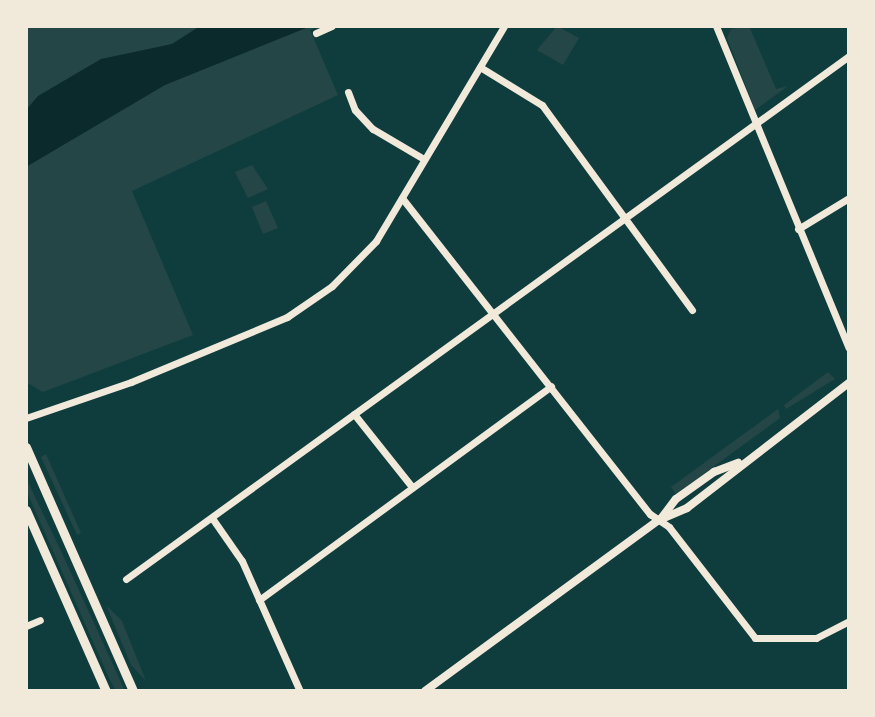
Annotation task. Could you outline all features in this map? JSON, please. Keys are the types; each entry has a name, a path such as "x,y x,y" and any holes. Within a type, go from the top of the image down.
{"main road":[{"path":"26,447 133,691"},
{"path":"26,510 106,691"}],"street":[{"path":"316,33 332,26"},
{"path":"26,418 131,382 311,303 376,241 504,26"},
{"path":"719,27 755,124 849,348"},
{"path":"126,579 849,56"},
{"path":"480,67 542,105 692,310"},
{"path":"348,92 355,110 373,129 424,159"},
{"path":"402,198 659,520 760,641 816,638 849,621"},
{"path":"798,229 849,198"},
{"path":"425,691 659,520 684,510 743,461 849,383"},
{"path":"259,600 551,386"},
{"path":"354,414 412,487"},
{"path":"212,518 242,561 300,691"},
{"path":"26,626 40,620"}],"shaded area":[{"path":"26,26 318,26 310,30 338,95 132,191 193,335 43,392 26,382"},
{"path":"200,26 311,26 165,85 26,167 26,110 38,96 101,59 172,44"},
{"path":"557,26 579,38 563,65 537,50"},
{"path":"749,26 776,89 788,86 755,110 727,38 731,29"},
{"path":"252,165 268,189 248,198 235,172"},
{"path":"266,201 278,228 263,234 252,207"},
{"path":"828,372 835,379 786,409 784,405"},
{"path":"778,409 780,418 676,494 671,487"},
{"path":"46,454 81,533 77,535 41,457"},
{"path":"26,478 125,691 116,691 109,678 26,490"},
{"path":"106,605 122,621 146,681 131,665"}]}
